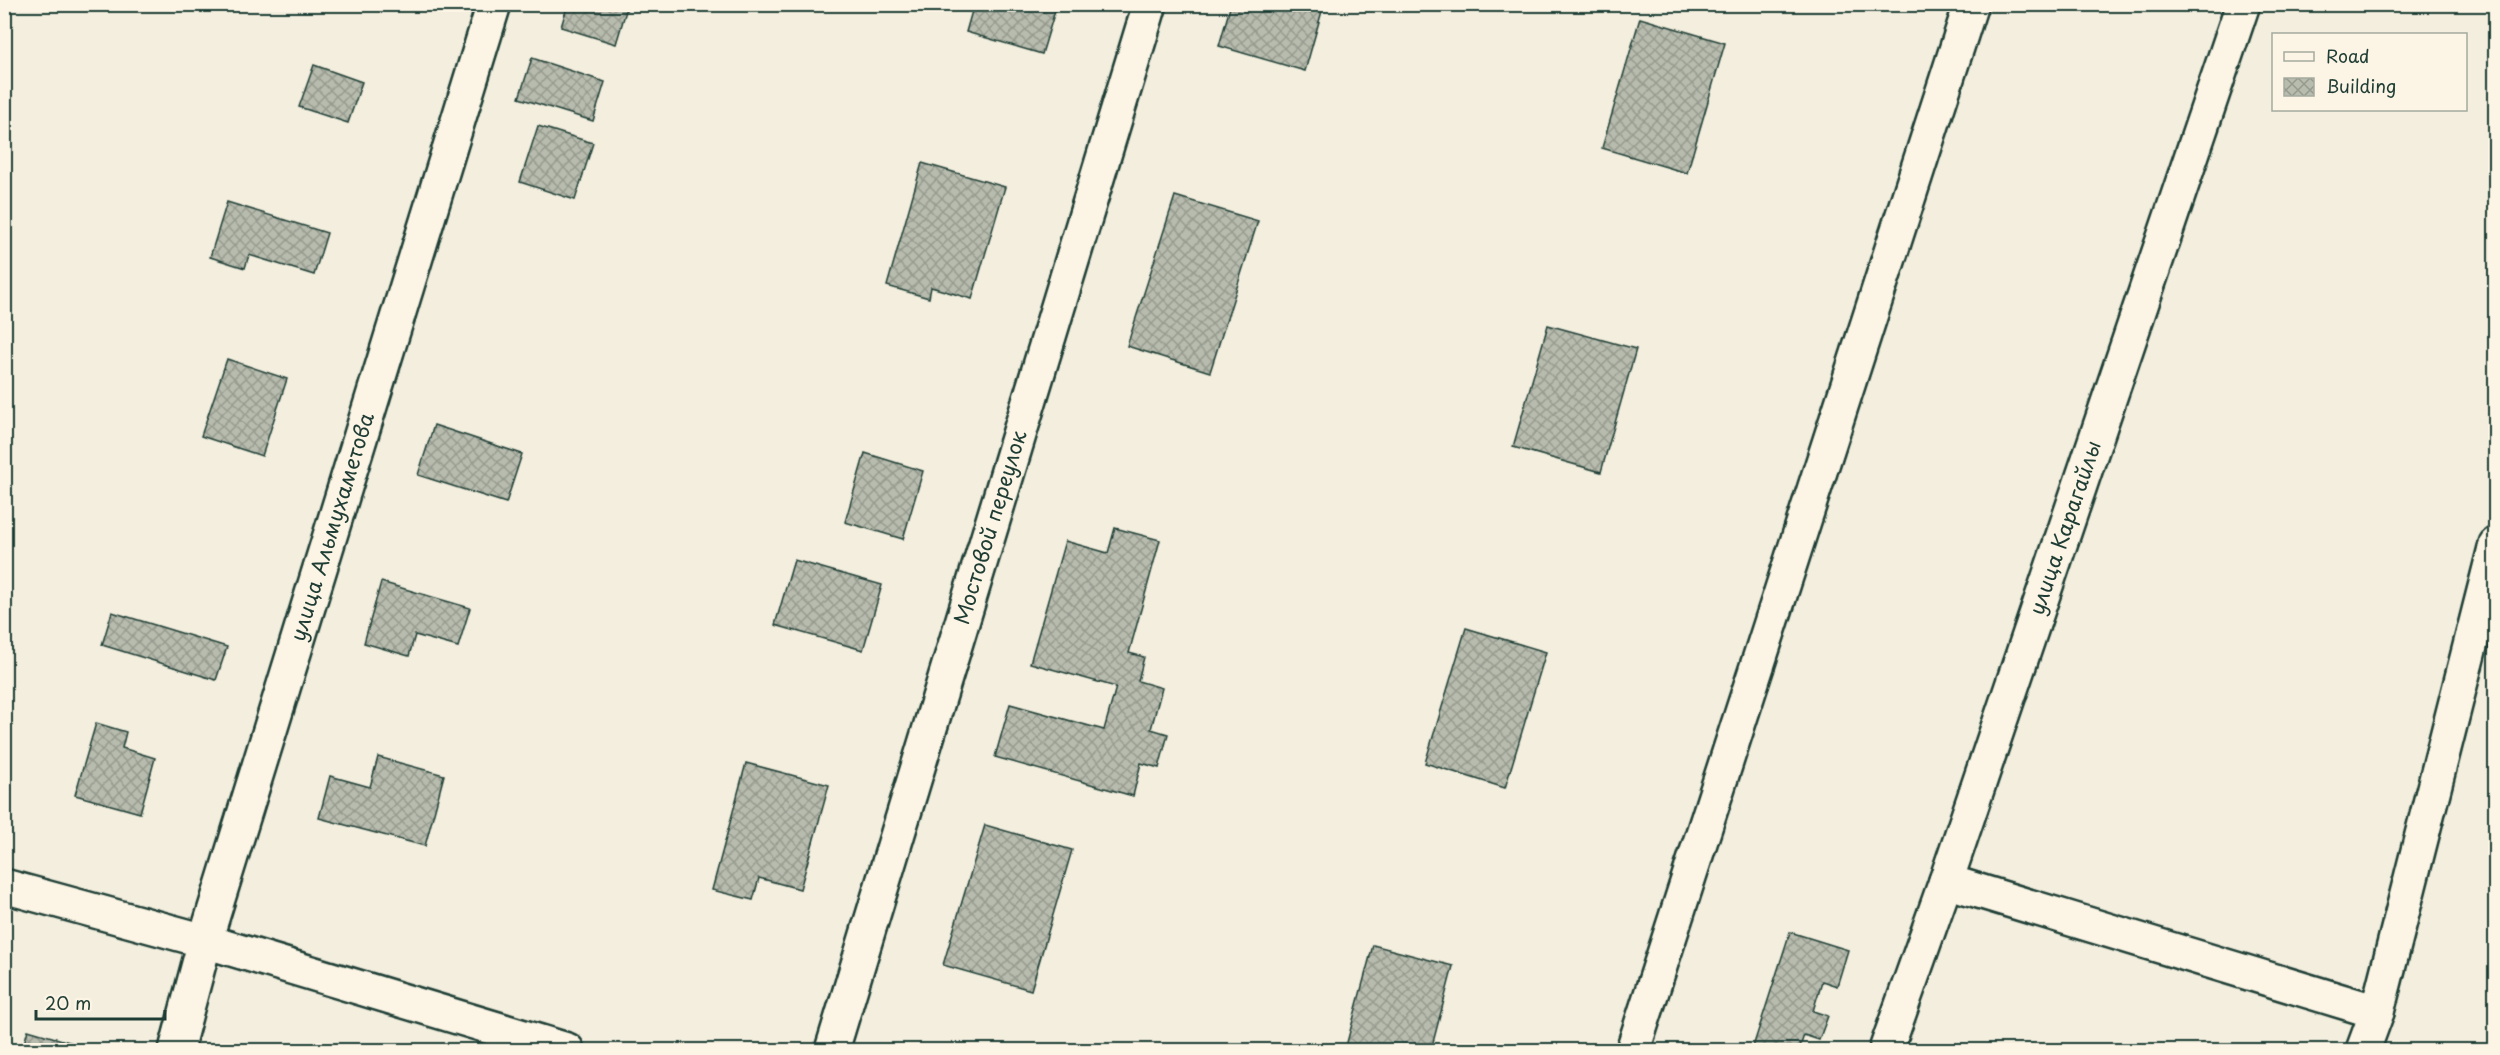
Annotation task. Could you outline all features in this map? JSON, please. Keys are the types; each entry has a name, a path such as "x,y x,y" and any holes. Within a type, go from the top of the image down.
{"street":[{"name":"улица Альмухаметова","path":"176,1050 205,941 494,4"},
{"name":"Мостовой переулок","path":"832,1050 1150,4"},
{"path":"1633,1050 1971,4"},
{"name":"улица Карагайлы","path":"1886,1050 1946,881 2243,4"},
{"path":"2363,1050 2377,1012 2496,544"},
{"path":"1946,881 2377,1012"},
{"path":"4,886 205,941 567,1050"}],"building":[{"path":"568,4 628,4 616,44 561,27"},
{"path":"974,4 1057,4 1042,54 966,32"},
{"path":"1231,4 1324,4 1305,71 1219,46"},
{"path":"1640,18 1725,43 1687,173 1602,148"},
{"path":"532,58 605,82 593,121 519,98"},
{"path":"314,65 362,82 348,123 299,107"},
{"path":"538,126 593,143 575,200 520,182"},
{"path":"922,163 1005,187 972,299 931,287 929,298 887,286"},
{"path":"1175,196 1258,221 1210,372 1127,346"},
{"path":"227,202 327,233 314,275 249,255 245,268 210,257"},
{"path":"1548,325 1636,349 1601,472 1513,447"},
{"path":"227,359 287,379 262,456 201,436"},
{"path":"434,425 522,454 506,503 418,475"},
{"path":"865,453 923,471 903,539 845,522"},
{"path":"1115,528 1160,540 1129,653 1144,657 1138,681 1162,688 1151,729 1168,734 1159,768 1141,763 1133,796 995,757 1010,704 1104,730 1116,687 1030,663 1065,541 1108,553"},
{"path":"794,560 882,585 863,650 775,625"},
{"path":"381,582 470,608 458,647 415,635 409,656 364,643"},
{"path":"112,612 227,647 216,680 102,645"},
{"path":"1466,628 1546,652 1505,788 1425,763"},
{"path":"96,723 126,732 122,748 155,758 140,813 75,795"},
{"path":"378,757 444,775 425,846 319,818 330,776 370,787"},
{"path":"746,763 829,785 800,889 759,878 753,900 712,890"},
{"path":"985,825 1072,850 1031,990 943,965"},
{"path":"1790,932 1848,950 1837,986 1822,981 1813,1011 1828,1016 1819,1040 1804,1035 1799,1050 1752,1050"},
{"path":"1373,945 1453,966 1431,1050 1345,1050"},
{"path":"28,1030 90,1048 90,1050 22,1050"}]}
